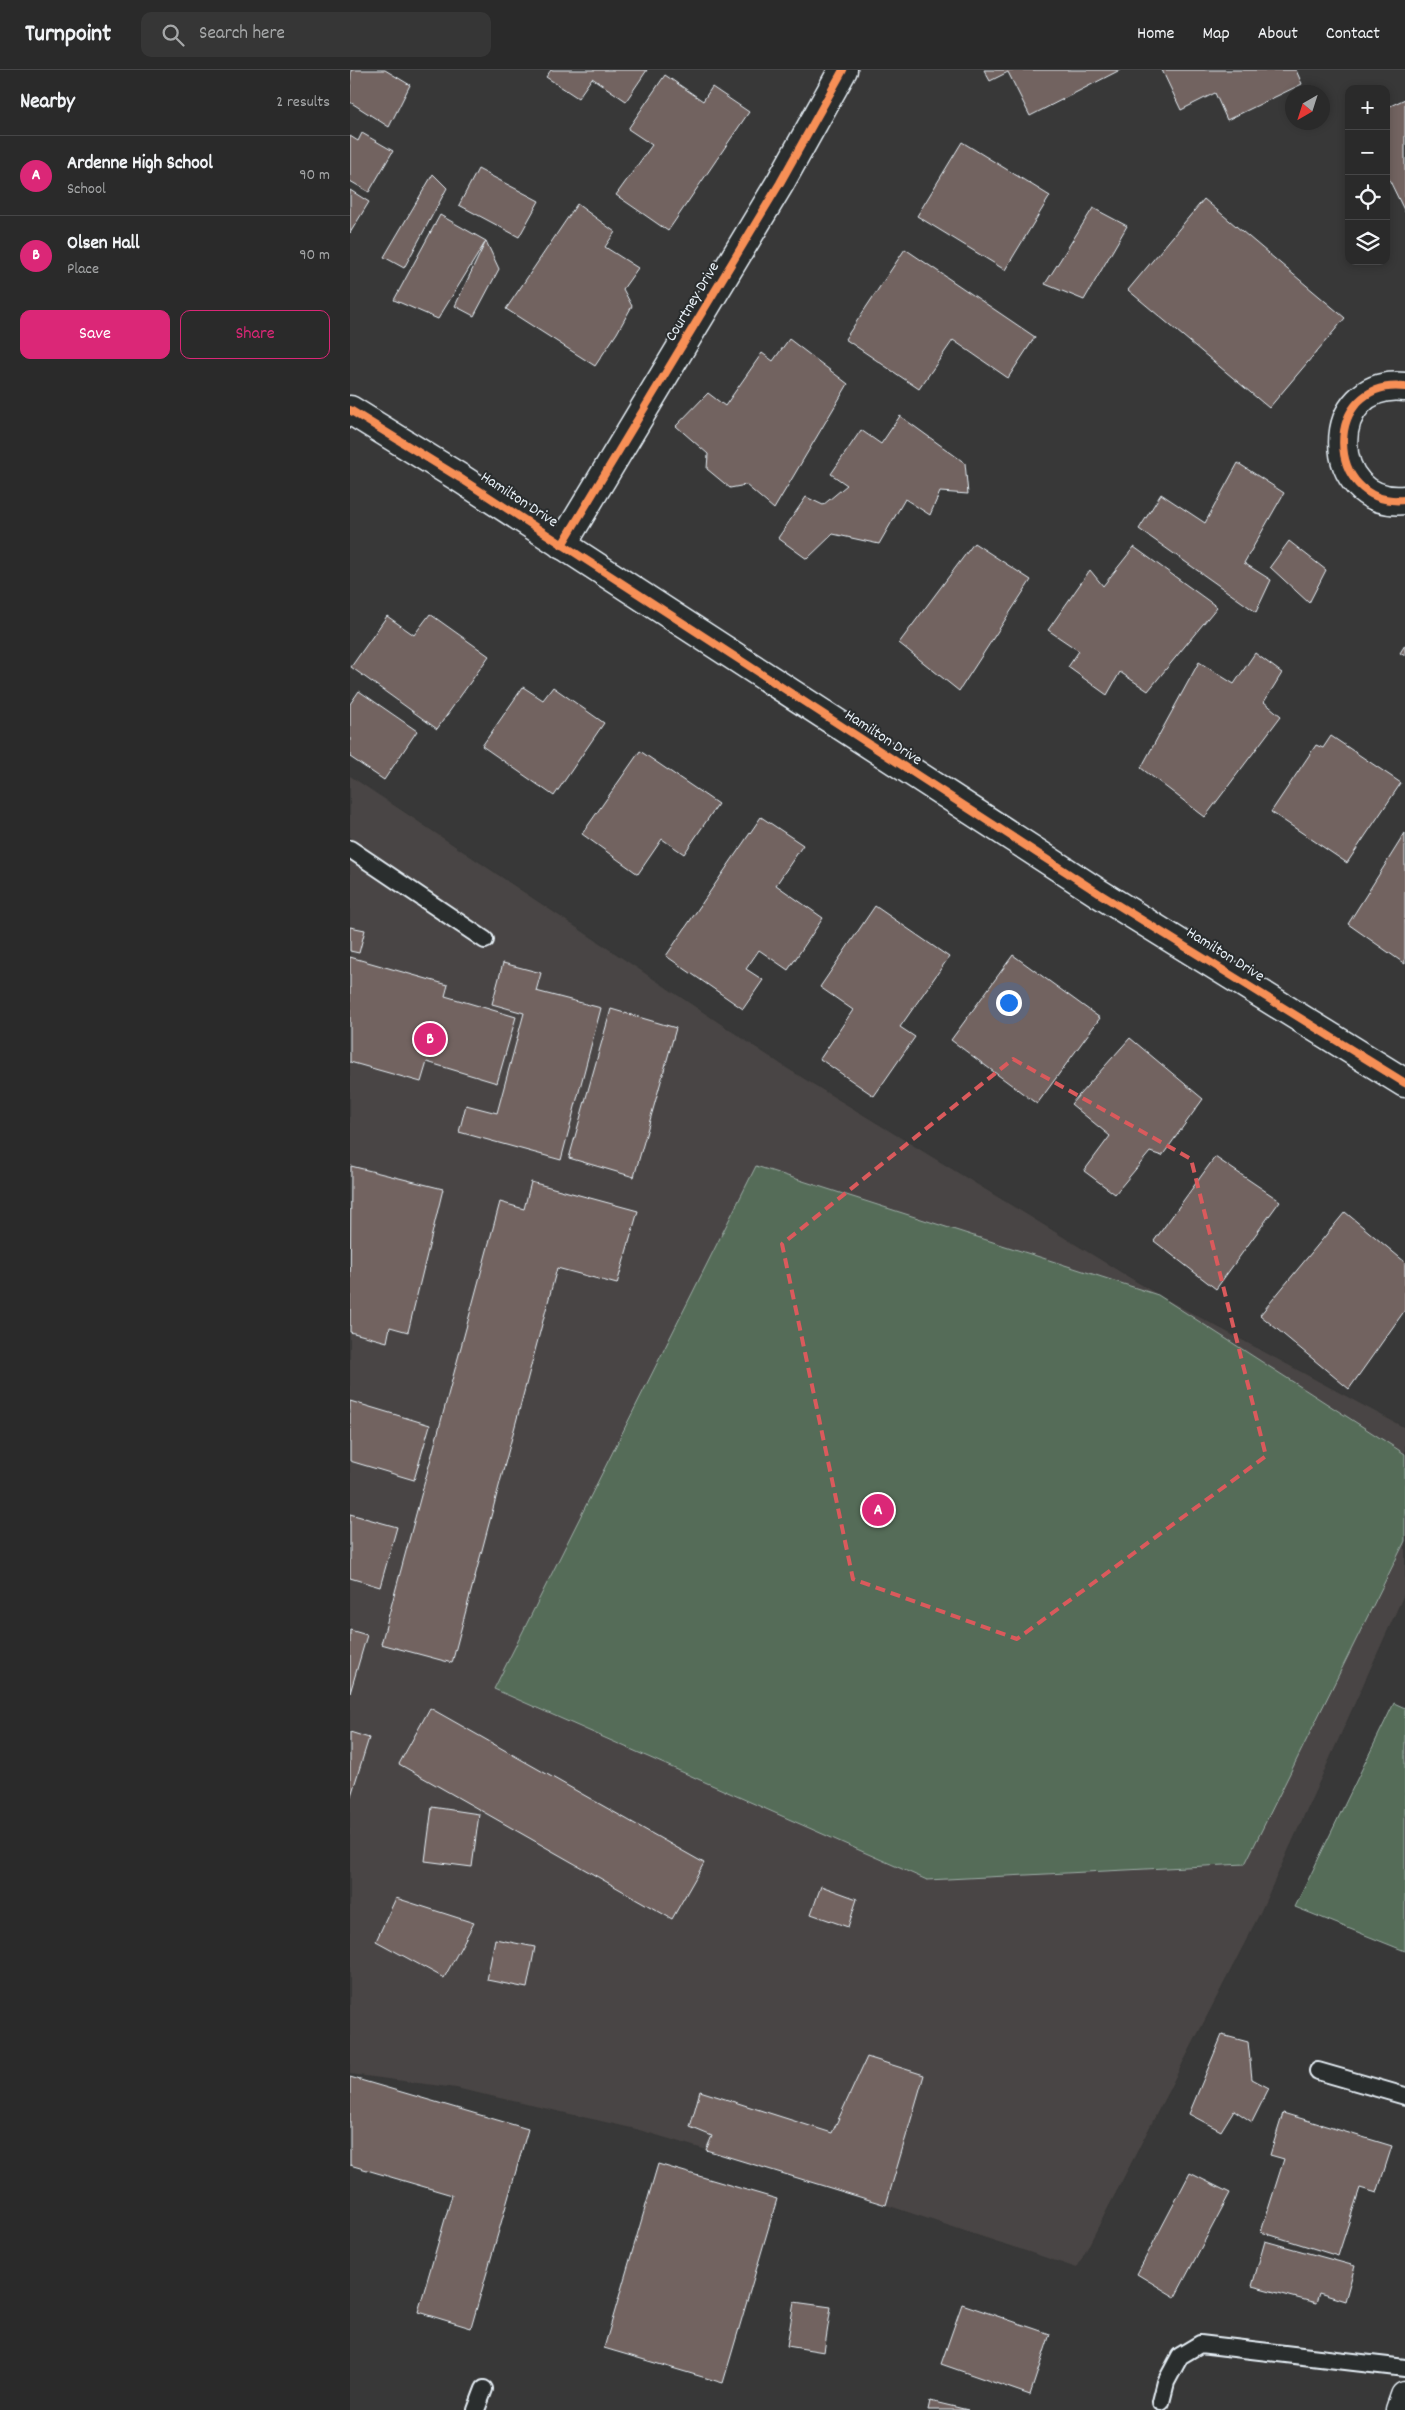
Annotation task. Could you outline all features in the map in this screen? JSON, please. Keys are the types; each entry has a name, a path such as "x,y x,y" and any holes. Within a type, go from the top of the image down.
{"street":[{"name":"Courtney Drive","path":"562,545 780,183 843,70"},
{"path":"1405,387 1396,386 1376,390 1359,400 1348,417 1342,436 1343,456 1350,474 1363,488 1379,497 1396,501 1405,500"},
{"name":"Hamilton Drive","path":"350,410 562,545 1100,894 1405,1083"},
{"path":"1400,2410 1405,2396"}],"lane":[{"path":"350,848 485,940"},
{"path":"1318,2070 1405,2096"},
{"path":"1161,2402 1166,2382 1180,2356 1200,2344 1405,2368"},
{"path":"476,2410 484,2389"}],"highlighted area":[{"path":"1013,1059 1191,1159 1266,1456 1017,1639 853,1579 782,1244"}],"shaded area":[{"path":"350,776 788,1069 1158,1295 1405,1428 1405,1592 1259,1915 1077,2268 832,2187 636,2129 456,2088 350,2074"}],"green space":[{"path":"756,1166 1158,1295 1405,1454 1405,1541 1245,1864 927,1880 494,1689"},
{"path":"1394,1703 1405,1708 1405,1951 1295,1907"}],"building":[{"path":"351,70 385,70 410,85 389,127 350,102"},
{"path":"551,70 647,70 626,101 592,78 578,98 546,77"},
{"path":"984,70 1120,70 1030,116 1008,72 990,81"},
{"path":"1162,70 1296,70 1302,84 1285,85 1285,92 1227,120 1215,93 1181,110"},
{"path":"665,75 703,101 712,87 749,112 668,231 616,195 652,145 628,129"},
{"path":"1405,99 1405,212 1390,181 1390,106"},
{"path":"362,133 393,151 369,192 350,181 350,136 358,141"},
{"path":"962,142 1050,196 1005,270 917,216"},
{"path":"478,169 539,201 519,237 459,205"},
{"path":"433,174 447,188 404,268 384,257"},
{"path":"350,190 369,202 350,233"},
{"path":"1204,199 1345,318 1269,408 1128,290"},
{"path":"577,204 615,232 605,247 638,268 623,289 632,306 595,366 506,309"},
{"path":"1093,208 1127,226 1084,300 1045,284"},
{"path":"440,215 486,241 438,319 394,300"},
{"path":"486,241 499,269 474,316 455,306"},
{"path":"905,249 1035,337 1008,378 953,340 919,389 845,339"},
{"path":"789,339 848,384 774,509 746,485 730,488 707,469 708,454 676,426 708,393 725,406 762,353 773,361"},
{"path":"900,416 965,463 968,494 940,492 930,515 905,499 879,544 833,534 807,559 778,538 806,497 823,505 847,485 831,474 861,430 881,444"},
{"path":"1238,463 1284,493 1244,563 1271,580 1256,612 1139,529 1161,494 1205,523"},
{"path":"1289,541 1326,570 1309,603 1270,567"},
{"path":"974,543 1031,580 959,691 899,643"},
{"path":"1134,547 1217,607 1148,691 1120,672 1107,695 1068,667 1079,651 1048,630 1090,570 1103,586"},
{"path":"430,614 489,656 437,729 351,667 387,616 414,635"},
{"path":"1405,645 1405,656 1400,653"},
{"path":"1255,653 1282,673 1264,702 1281,716 1205,817 1141,768 1199,662 1234,684"},
{"path":"523,687 543,700 553,687 604,723 554,796 482,746"},
{"path":"359,691 417,731 384,780 350,757 350,704"},
{"path":"1331,736 1401,783 1347,863 1271,812 1316,745 1323,748"},
{"path":"640,751 718,804 684,854 662,839 638,874 582,834"},
{"path":"761,817 803,845 776,885 823,918 788,970 759,950 746,969 763,980 743,1009 666,956"},
{"path":"1405,833 1405,964 1348,924"},
{"path":"875,906 949,957 900,1027 915,1037 874,1096 820,1059 853,1010 820,987"},
{"path":"350,927 365,930 359,953 350,951"},
{"path":"1013,955 1100,1018 1037,1104 951,1040"},
{"path":"350,957 448,985 445,996 516,1017 497,1083 427,1062 421,1082 350,1062"},
{"path":"503,963 541,973 536,991 601,1008 561,1160 459,1132 466,1105 497,1113 524,1013 492,1004"},
{"path":"611,1009 676,1028 634,1177 569,1158"},
{"path":"1130,1038 1203,1099 1162,1156 1150,1152 1115,1194 1084,1171 1110,1136 1071,1104"},
{"path":"1215,1157 1280,1201 1216,1289 1154,1241"},
{"path":"351,1166 443,1189 408,1332 390,1327 387,1342 350,1332"},
{"path":"531,1182 638,1211 617,1284 557,1268 452,1663 381,1644 500,1202 524,1209"},
{"path":"1345,1212 1405,1262 1405,1310 1349,1389 1260,1315"},
{"path":"350,1401 430,1425 414,1480 350,1461"},
{"path":"350,1514 397,1527 380,1587 350,1578"},
{"path":"350,1630 367,1635 350,1693"},
{"path":"430,1708 704,1863 672,1919 399,1764"},
{"path":"350,1732 369,1738 350,1799"},
{"path":"432,1807 479,1814 472,1867 425,1861"},
{"path":"821,1886 857,1899 848,1927 811,1914"},
{"path":"396,1898 474,1923 444,1978 376,1941"},
{"path":"495,1939 535,1947 527,1988 487,1980"},
{"path":"1222,2035 1248,2042 1252,2079 1269,2088 1252,2122 1234,2110 1221,2131 1189,2114"},
{"path":"867,2057 924,2075 886,2205 706,2150 712,2136 690,2127 700,2091 832,2133"},
{"path":"350,2077 528,2129 471,2328 418,2312 452,2195 350,2165"},
{"path":"1283,2113 1392,2146 1377,2193 1360,2188 1338,2256 1261,2232 1284,2159 1270,2155"},
{"path":"658,2164 777,2199 723,2383 604,2348"},
{"path":"1190,2173 1230,2193 1175,2297 1137,2274"},
{"path":"1265,2241 1355,2266 1345,2301 1319,2293 1316,2303 1252,2286"},
{"path":"794,2302 831,2307 824,2352 787,2346"},
{"path":"962,2304 1050,2334 1030,2395 941,2364"},
{"path":"930,2401 968,2410 928,2410"}],"cycle path":[{"path":"562,545 780,183 843,70"},
{"path":"1405,387 1378,389 1358,402 1347,420 1343,443 1347,465 1359,484 1378,497 1405,500"},
{"path":"350,410 460,478 1100,894 1405,1083"}],"place":[{"name":"Olsen Hall","path":"430,1039"},
{"name":"Ardenne High School","path":"878,1510"}]}
